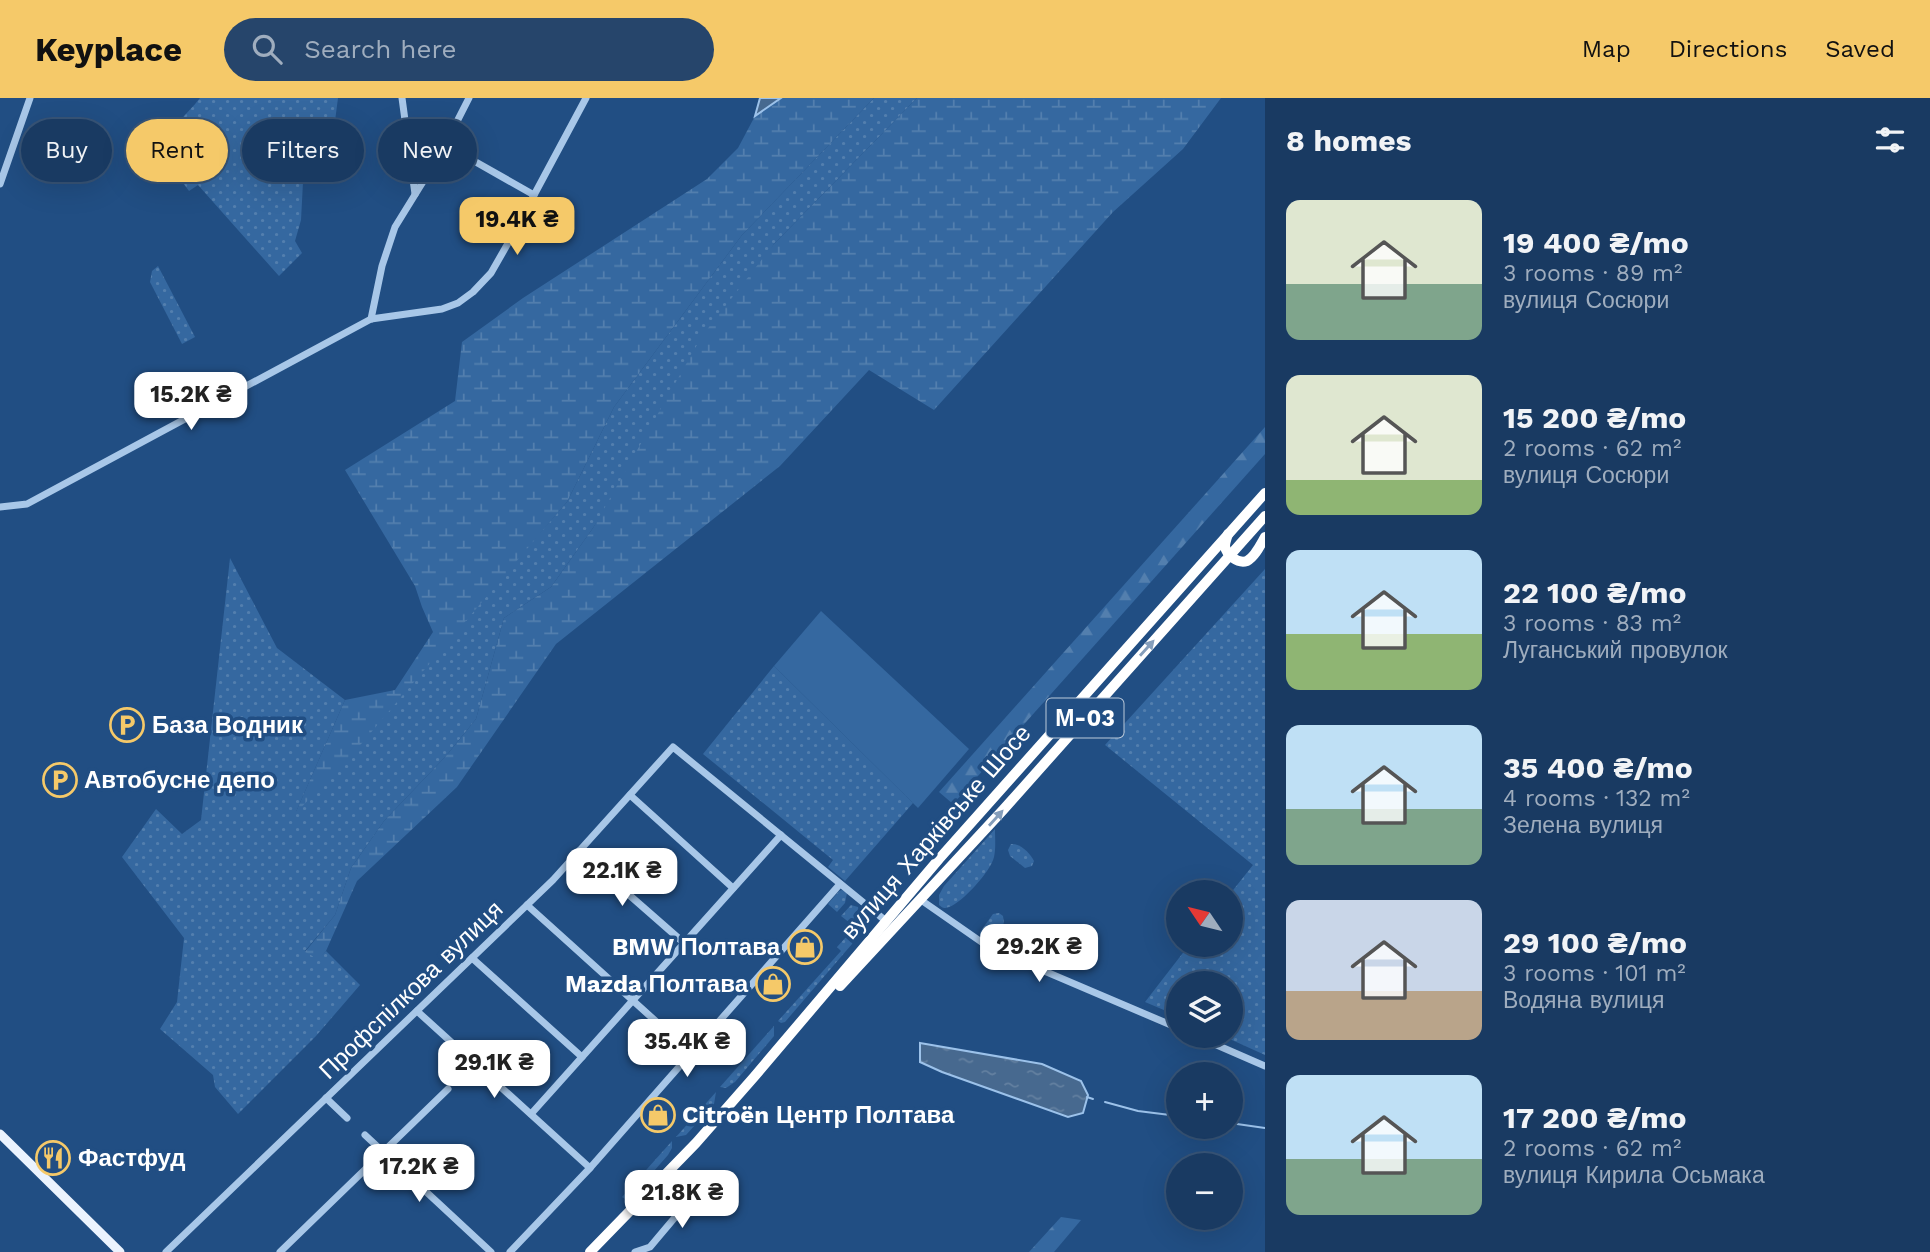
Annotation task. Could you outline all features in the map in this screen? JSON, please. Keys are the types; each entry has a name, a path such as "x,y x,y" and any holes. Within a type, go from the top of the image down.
{"highway":[{"name":"вулиця Харківське Шосе","path":"590,1252 696,1143 890,925 954,842 1265,492"},
{"name":"вулиця Харківське Шосе","path":"890,925 921,900 1265,516"},
{"path":"1228,534 1225,547 1230,556 1240,561 1246,561 1256,552 1265,537"}],"main road":[{"path":"0,1134 120,1252"}],"street":[{"path":"0,184 30,98"},
{"path":"402,98 415,194"},
{"path":"371,319 382,266 395,228 442,151 469,98"},
{"path":"0,507 27,504 371,319 442,309 458,303 491,273 586,98"},
{"path":"477,163 534,195"},
{"name":"Профспілкова вулиця","path":"166,1252 527,905 673,747 781,835"},
{"path":"630,795 733,888"},
{"path":"531,1114 781,835 890,925"},
{"path":"579,851 684,943"},
{"path":"510,1252 590,1168 840,884"},
{"path":"921,900 990,948 1166,1023"},
{"path":"527,905 691,1053"},
{"path":"472,958 582,1057"},
{"path":"417,1011 590,1168"},
{"path":"1224,1048 1265,1066"},
{"path":"280,1252 448,1089"},
{"path":"326,1098 347,1118"},
{"path":"365,1135 491,1252"},
{"path":"635,1252 650,1247 712,1178"}],"green space":[{"path":"200,98 338,98 335,119 242,119 242,182 303,182 301,220 295,241 302,253 279,276 198,185 189,191 182,182 228,182 228,119 182,119"},
{"path":"781,98 874,98 742,235 614,407 567,502 362,743 295,814 345,700 395,690 433,632 415,586 345,470 455,401 462,342 523,298 707,179 738,148 755,116"},
{"path":"874,98 917,98 774,244 593,528 551,587 504,618 476,719 446,756 384,821 351,868 335,915 305,951 318,958 326,951 360,985 316,1036 238,1114 215,1087 213,1075 160,1029 177,1002 184,938 122,857 156,809 182,834 201,820 230,558 277,648 345,700 296,812 567,502 614,407 742,235"},
{"path":"917,98 1221,98 1183,149 1113,212 934,410 869,370 780,466 556,644 457,787 357,881 326,951 318,959 305,952 335,915 351,868 384,821 446,756 476,719 504,618 551,587 593,528 702,336 774,244"},
{"path":"158,266 195,337 182,344 150,282 152,271"},
{"path":"1265,427 1265,454 953,804 939,792"},
{"path":"1265,569 1265,1055 1243,1045 1243,971 1169,971 1180,957 1243,957 1241,880 1253,865 1105,745"},
{"path":"821,611 969,749 918,808 774,666"},
{"path":"774,666 913,803 845,881 828,867 833,860 703,754"},
{"path":"995,829 995,854 988,870 955,904 941,907 939,895 944,886"},
{"path":"1011,844 1018,845 1027,852 1034,861 1032,866 1025,868 1010,856 1008,850"},
{"path":"842,890 847,893 845,903 837,912 828,904"},
{"path":"851,905 858,907 860,922 852,944 785,1022 781,1023 778,1021 841,951 837,947 855,927 841,916"},
{"path":"999,913 1003,916 1004,923 996,933 984,939 980,932 993,914"},
{"path":"1166,975 1166,1011 1145,1002"},
{"path":"774,1026 774,1036 735,1082 726,1088 720,1087"},
{"path":"716,1092 714,1104 686,1135 676,1137"},
{"path":"672,1141 668,1155 631,1197 622,1197"},
{"path":"1061,1217 1081,1220 1054,1252 1029,1252"}],"water":[{"path":"760,98 781,98 755,116"},
{"path":"920,1043 1042,1064 1081,1081 1088,1095 1083,1113 1068,1117 942,1072 920,1062"}],"waterway":[{"path":"1087,1097 1093,1099"},
{"path":"1105,1102 1138,1111 1166,1114"},
{"path":"1243,1125 1265,1128"}],"place":[{"name":"База Водник","path":"127,725"},
{"name":"Автобусне депо","path":"60,780"},
{"name":"BMW Полтава","path":"805,947"},
{"name":"Mazda Полтава","path":"773,984"},
{"name":"Citroën Центр Полтава","path":"658,1115"},
{"name":"Фастфуд","path":"53,1158"}]}
